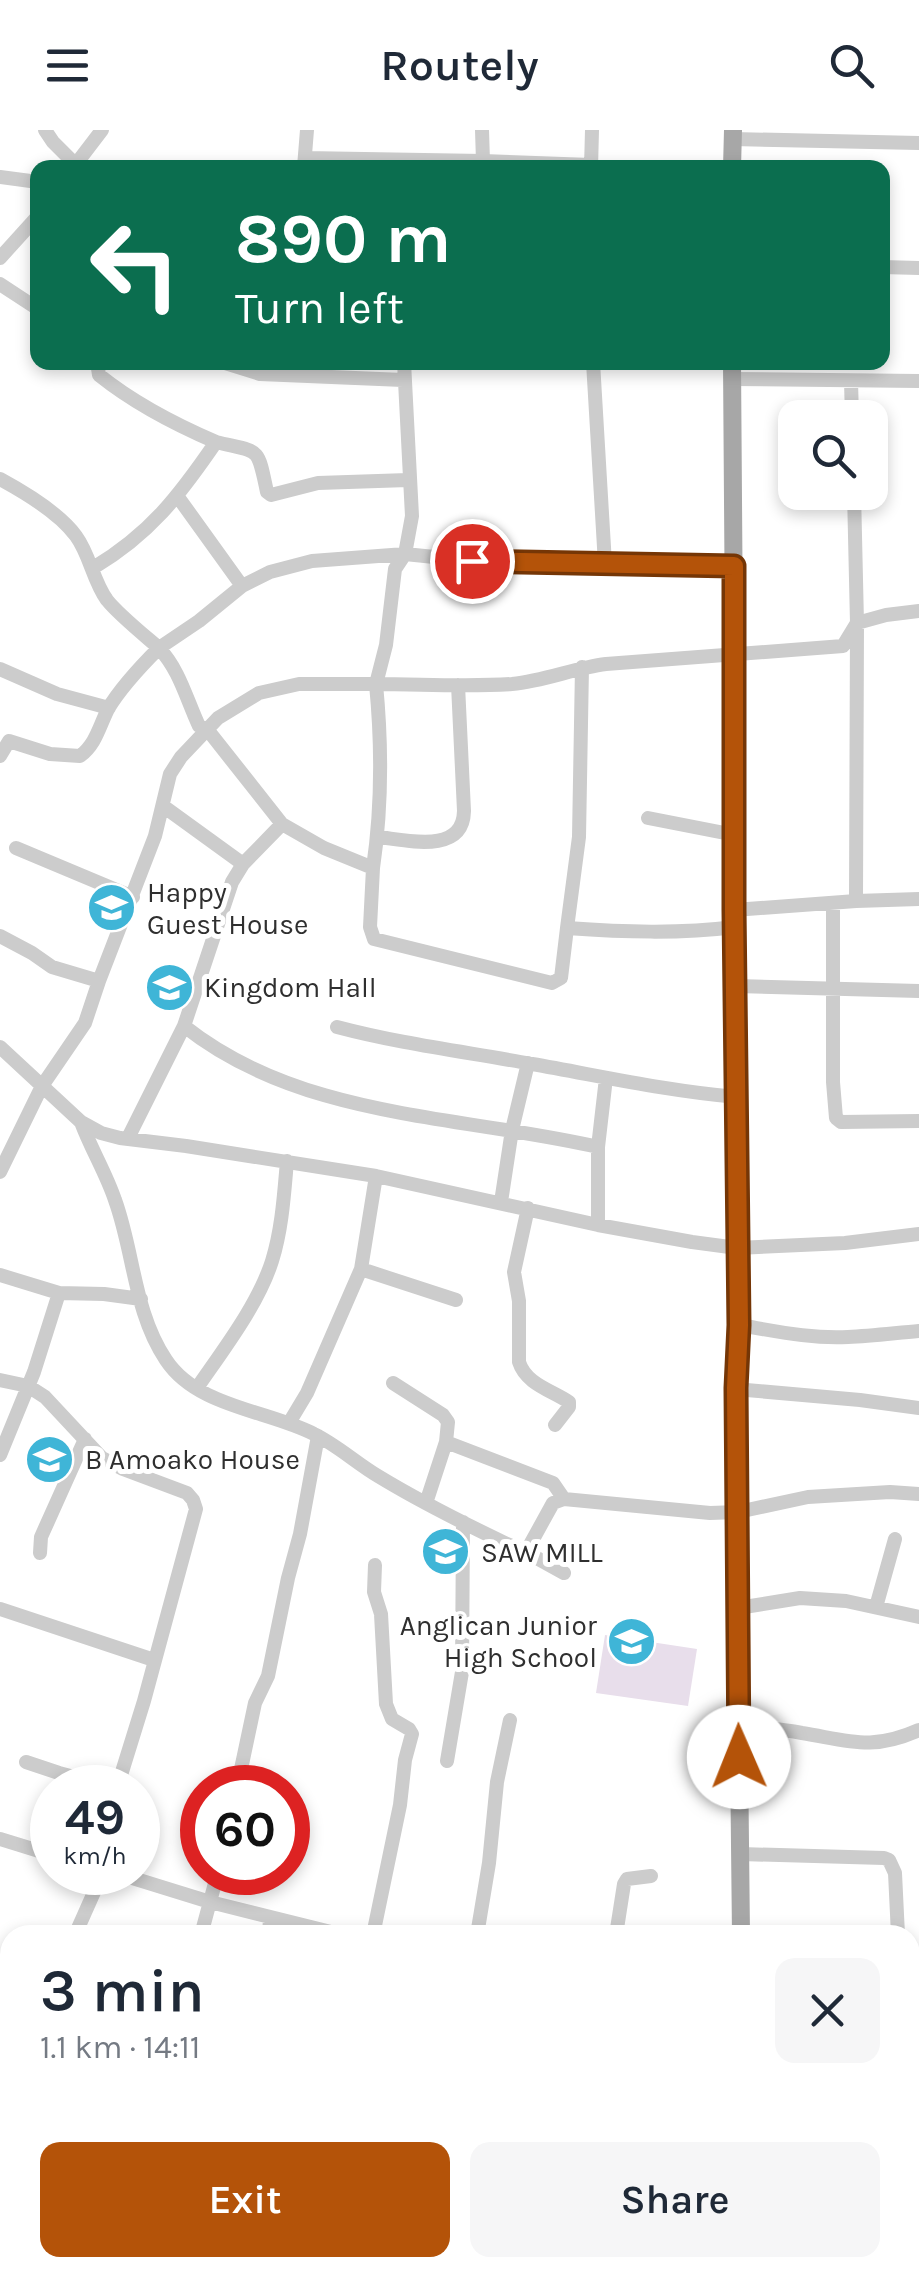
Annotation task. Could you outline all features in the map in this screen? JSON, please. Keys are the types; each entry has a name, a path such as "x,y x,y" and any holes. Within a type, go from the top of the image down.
{"main road":[{"path":"732,160 733,134"},
{"path":"732,370 741,1925"}],"street":[{"path":"45,130 70,160"},
{"path":"80,160 102,130"},
{"path":"304,160 306,130"},
{"path":"482,130 482,160"},
{"path":"591,160 592,130"},
{"path":"733,134 910,139"},
{"path":"0,177 30,181"},
{"path":"0,258 30,225"},
{"path":"890,267 919,268"},
{"path":"0,284 30,304"},
{"path":"99,370 118,390 152,412 216,442 250,449 260,456 267,492 271,495 318,483 408,480"},
{"path":"247,370 260,374 404,380"},
{"path":"404,370 412,516 405,554 395,568 386,645 376,684 381,742 370,926 374,939 552,983 561,978 578,837 582,667"},
{"path":"593,370 605,564"},
{"path":"732,370 851,381 919,380"},
{"path":"851,381 852,400"},
{"path":"93,568 159,518 178,498 216,442"},
{"path":"0,479 52,513 76,535 108,602 172,662 200,726 207,729 282,824 324,848 373,868"},
{"path":"178,498 242,586"},
{"path":"855,510 858,623 856,901"},
{"path":"0,756 4,740 50,754 80,756 94,742 109,708 159,648 242,586 270,572 307,562 405,554 472,561 734,566"},
{"path":"0,1172 42,1086 85,1023 155,836 170,774 218,718 260,693 299,684 512,684 549,679 582,667 843,646 858,623 919,611"},
{"path":"0,669 57,694 109,708"},
{"path":"378,836 428,842 453,837 460,830 464,811 458,685"},
{"path":"163,806 243,864"},
{"path":"648,818 735,834"},
{"path":"128,1138 184,1026 232,882 243,864 282,824"},
{"path":"16,848 132,896"},
{"path":"567,928 700,932 735,918 832,903 919,899"},
{"path":"832,903 832,1082 836,1118 842,1122 919,1121"},
{"path":"0,936 52,967 98,981"},
{"path":"736,986 919,992"},
{"path":"184,1026 246,1066 297,1086 434,1120 598,1146"},
{"path":"337,1027 403,1044 736,1098"},
{"path":"0,1047 81,1122 101,1132 128,1138 376,1176 492,1203 738,1248 845,1243 919,1234"},
{"path":"501,1202 528,1063"},
{"path":"598,1224 598,1146 606,1078"},
{"path":"81,1122 115,1200 141,1300 155,1341 168,1364 197,1388 318,1436 372,1473 564,1573"},
{"path":"197,1388 240,1325 271,1263 284,1204 287,1162"},
{"path":"289,1422 307,1394 361,1268 376,1176"},
{"path":"528,1208 514,1272 519,1301 518,1362 530,1380 569,1402 555,1425"},
{"path":"361,1268 456,1300"},
{"path":"0,1275 58,1294 104,1294 141,1300"},
{"path":"0,1455 58,1294"},
{"path":"739,1325 836,1337 919,1332"},
{"path":"0,1380 28,1386 46,1398 102,1458 188,1493 196,1509 123,1765"},
{"path":"393,1383 448,1422 446,1442 426,1503"},
{"path":"736,1388 919,1408"},
{"path":"242,1765 255,1703 268,1676 318,1436"},
{"path":"40,1553 41,1537 84,1439"},
{"path":"446,1442 552,1483 564,1499"},
{"path":"526,1552 553,1503 564,1499 710,1513 738,1512 808,1496 919,1494"},
{"path":"447,1762 462,1672 463,1522"},
{"path":"876,1607 894,1538"},
{"path":"374,1925 412,1734 409,1728 392,1720 386,1704 381,1614 374,1592 376,1565"},
{"path":"738,1608 800,1598 846,1601 919,1616"},
{"path":"0,1609 154,1660"},
{"path":"479,1925 510,1720"},
{"path":"739,1725 869,1744 896,1740 919,1730"},
{"path":"26,1762 35,1765"},
{"path":"0,1839 30,1848"},
{"path":"741,1854 889,1860 896,1873 898,1925"},
{"path":"618,1925 627,1879 651,1876"},
{"path":"160,1887 298,1925"},
{"path":"80,1925 93,1895"},
{"path":"204,1925 212,1895"},
{"path":"270,1918 270,1925"}],"shaded area":[{"path":"605,1635 697,1649 688,1706 596,1693"}],"place":[{"name":"Happy Guest House","path":"112,908"},
{"name":"Kingdom Hall","path":"169,987"},
{"name":"B Amoako House","path":"50,1459"},
{"name":"SAW MILL","path":"446,1552"},
{"name":"Anglican Junior High School","path":"632,1641"}],"route":[{"path":"472,561 734,566 739,1757"}]}
